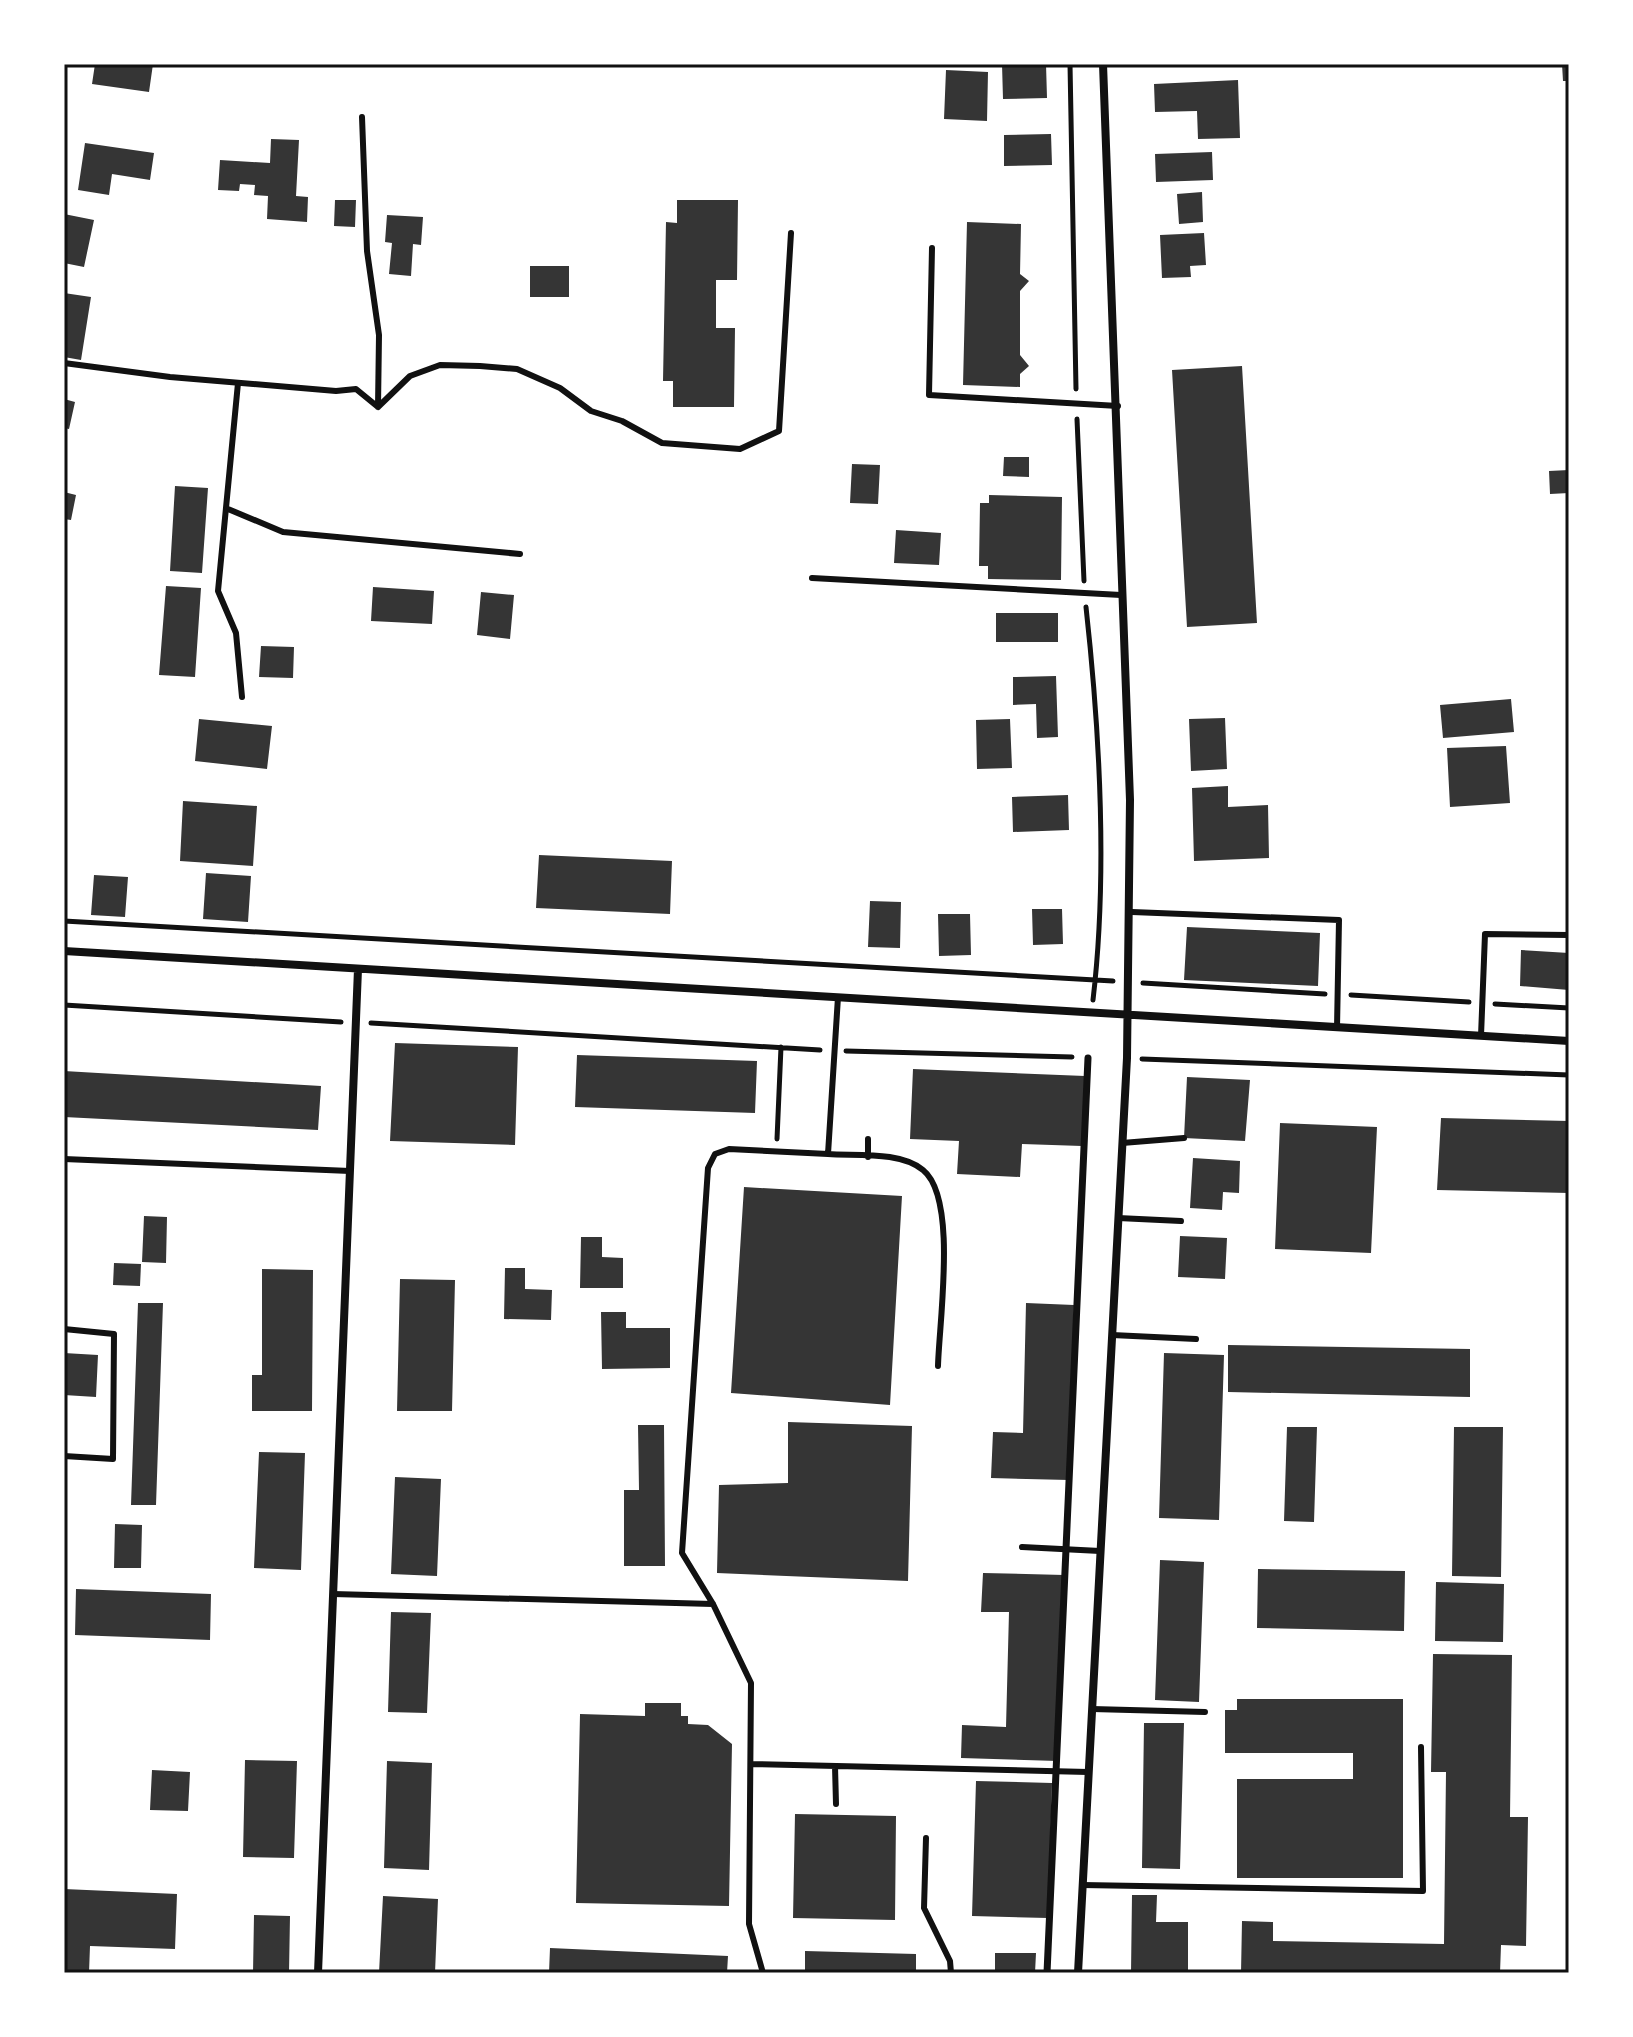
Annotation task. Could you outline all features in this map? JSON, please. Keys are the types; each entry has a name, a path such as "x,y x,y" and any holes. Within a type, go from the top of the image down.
{"street":[{"path":"1078,1973 1127,1058 1132,912 1118,406 1103,64"},
{"path":"64,951 1569,1041"},
{"path":"318,1973 358,969"},
{"path":"1047,1973 1088,1058"}],"lane":[{"path":"362,117 367,251 379,335 378,407"},
{"path":"378,407 410,376 440,365 517,369 560,388 591,411 622,421 662,443 740,449 779,431 791,233"},
{"path":"932,248 929,395 1118,406"},
{"path":"64,363 238,383 336,391 356,389 378,407"},
{"path":"238,383 218,591 236,633 242,697"},
{"path":"228,509 283,532 520,554"},
{"path":"812,578 1121,595"},
{"path":"1132,912 1339,920 1337,1028"},
{"path":"1481,1036 1485,934 1569,935"},
{"path":"828,1154 838,997"},
{"path":"1122,1143 1184,1138"},
{"path":"868,1139 868,1157"},
{"path":"763,1973 749,1924 751,1683 713,1604 682,1553 708,1168 715,1154 729,1149 828,1154 903,1160 923,1169 936,1185 943,1215 938,1366"},
{"path":"64,1159 350,1171"},
{"path":"1118,1218 1181,1221"},
{"path":"64,1329 114,1334 113,1459 64,1456"},
{"path":"1112,1335 1196,1339"},
{"path":"1022,1547 1100,1551"},
{"path":"333,1594 713,1604"},
{"path":"1092,1709 1205,1712"},
{"path":"1082,1885 1423,1891 1421,1747"},
{"path":"751,1764 1088,1772"},
{"path":"835,1766 836,1804"},
{"path":"926,1838 924,1908 950,1961 951,1973"}],"path":[{"path":"1070,64 1077,404 1085,593 1096,701 1099,892 1092,1013"},
{"path":"64,921 1130,982"},
{"path":"64,1005 834,1051 1088,1058"},
{"path":"776,1151 781,1047"},
{"path":"1127,1058 1569,1075"}],"building":[{"path":"95,64 153,64 149,92 92,84"},
{"path":"1002,64 1046,64 1047,98 1003,99"},
{"path":"1562,64 1569,64 1569,81 1563,81"},
{"path":"946,70 988,72 987,121 944,119"},
{"path":"1238,80 1240,138 1198,139 1197,111 1155,112 1154,84"},
{"path":"1051,134 1052,165 1004,166 1004,135"},
{"path":"271,139 299,140 296,196 308,197 307,222 267,219 268,196 254,195 255,185 240,184 239,191 218,190 220,160 270,163"},
{"path":"85,143 154,153 150,180 112,174 109,195 78,190"},
{"path":"1212,152 1213,180 1156,182 1155,154"},
{"path":"1202,192 1203,222 1179,224 1177,194"},
{"path":"335,200 356,200 355,227 334,226"},
{"path":"677,200 738,200 737,280 716,280 716,328 735,328 734,407 673,407 673,381 663,381 666,222 677,223"},
{"path":"64,214 94,220 84,267 64,263"},
{"path":"387,215 423,217 421,245 413,244 411,276 389,274 392,243 385,242"},
{"path":"967,222 1021,224 1020,274 1029,281 1020,291 1020,355 1029,366 1020,374 1020,387 963,385"},
{"path":"1204,233 1206,265 1190,266 1191,277 1162,278 1160,235"},
{"path":"530,266 569,266 569,297 530,297"},
{"path":"64,293 91,297 81,360 64,357"},
{"path":"1242,366 1257,623 1187,627 1172,370"},
{"path":"64,399 75,402 69,429 64,428"},
{"path":"1004,457 1029,457 1029,477 1003,476"},
{"path":"852,464 880,465 878,504 850,503"},
{"path":"1569,470 1569,493 1550,494 1549,471"},
{"path":"175,486 208,488 202,573 170,571"},
{"path":"64,492 76,495 71,520 64,519"},
{"path":"989,495 1062,497 1061,580 988,579 988,566 979,566 980,503 989,503"},
{"path":"896,530 941,533 939,565 894,563"},
{"path":"166,586 201,588 195,677 159,675"},
{"path":"373,587 434,591 432,624 371,621"},
{"path":"481,592 514,595 510,639 477,635"},
{"path":"996,613 1058,613 1058,642 996,642"},
{"path":"261,646 294,647 293,678 259,677"},
{"path":"1056,676 1058,737 1037,738 1036,704 1013,705 1013,677"},
{"path":"1511,699 1514,732 1443,738 1440,705"},
{"path":"1225,718 1227,769 1191,771 1189,719"},
{"path":"199,719 272,726 267,769 195,761"},
{"path":"1010,719 1012,768 977,769 976,720"},
{"path":"1506,746 1510,803 1450,807 1447,748"},
{"path":"1228,786 1228,807 1268,805 1269,858 1194,861 1192,788"},
{"path":"1068,795 1069,830 1013,832 1012,797"},
{"path":"183,801 257,806 253,866 180,861"},
{"path":"539,855 672,861 670,914 536,908"},
{"path":"206,873 251,876 248,922 203,919"},
{"path":"94,875 128,877 125,917 91,915"},
{"path":"870,901 901,902 900,948 868,947"},
{"path":"1032,909 1062,909 1063,944 1033,945"},
{"path":"938,914 970,914 971,955 939,956"},
{"path":"1187,927 1320,933 1318,986 1184,980"},
{"path":"1521,950 1569,953 1569,990 1520,986"},
{"path":"395,1043 518,1047 515,1145 390,1141"},
{"path":"577,1055 757,1061 755,1113 575,1107"},
{"path":"913,1069 1085,1076 1082,1146 1022,1144 1020,1177 957,1174 959,1141 910,1139"},
{"path":"64,1071 321,1086 318,1130 64,1117"},
{"path":"1187,1077 1250,1080 1245,1141 1184,1138"},
{"path":"1441,1118 1569,1121 1569,1193 1437,1190"},
{"path":"1280,1123 1377,1127 1371,1253 1275,1249"},
{"path":"1193,1158 1240,1161 1239,1193 1223,1192 1222,1210 1190,1208"},
{"path":"744,1187 902,1196 890,1405 731,1393"},
{"path":"144,1216 167,1217 166,1263 142,1262"},
{"path":"1180,1236 1227,1238 1225,1279 1178,1277"},
{"path":"581,1237 602,1237 602,1257 623,1258 623,1288 580,1288"},
{"path":"114,1263 141,1264 140,1286 113,1285"},
{"path":"505,1268 525,1268 525,1289 552,1290 551,1320 504,1319"},
{"path":"262,1269 313,1270 312,1411 252,1411 252,1375 262,1375"},
{"path":"400,1279 455,1280 452,1411 397,1411"},
{"path":"138,1303 163,1303 156,1505 131,1505"},
{"path":"1026,1303 1074,1305 1069,1480 991,1478 993,1432 1023,1433"},
{"path":"601,1312 626,1312 626,1328 670,1328 670,1368 602,1369"},
{"path":"1228,1345 1470,1349 1470,1397 1228,1392"},
{"path":"64,1353 98,1355 96,1397 64,1395"},
{"path":"1164,1353 1224,1355 1219,1520 1159,1518"},
{"path":"788,1422 912,1426 908,1581 717,1573 719,1485 788,1483"},
{"path":"638,1425 664,1425 665,1566 624,1566 624,1490 639,1490"},
{"path":"1287,1427 1317,1427 1314,1522 1284,1521"},
{"path":"1454,1427 1503,1427 1501,1577 1452,1576"},
{"path":"259,1452 305,1453 301,1570 254,1568"},
{"path":"395,1477 441,1479 437,1576 391,1574"},
{"path":"115,1524 142,1525 141,1568 114,1568"},
{"path":"1160,1560 1204,1562 1199,1702 1155,1700"},
{"path":"1258,1569 1405,1571 1404,1631 1257,1628"},
{"path":"983,1573 1064,1575 1058,1761 961,1758 962,1725 1006,1727 1009,1612 981,1612"},
{"path":"1436,1582 1504,1584 1503,1642 1435,1641"},
{"path":"76,1589 211,1594 210,1640 75,1635"},
{"path":"391,1612 431,1613 427,1713 388,1712"},
{"path":"1433,1654 1512,1655 1510,1817 1528,1817 1526,1946 1501,1945 1500,1973 1241,1973 1242,1921 1273,1922 1273,1941 1444,1944 1446,1772 1431,1772"},
{"path":"1237,1699 1403,1699 1403,1878 1237,1878 1237,1779 1353,1779 1353,1753 1225,1753 1225,1710 1237,1710"},
{"path":"645,1703 681,1703 681,1716 688,1716 688,1724 708,1725 732,1744 729,1906 576,1903 580,1714 645,1716"},
{"path":"1144,1723 1184,1723 1180,1869 1142,1868"},
{"path":"245,1760 297,1761 294,1858 243,1857"},
{"path":"387,1761 432,1763 429,1870 384,1868"},
{"path":"152,1770 190,1772 188,1811 150,1810"},
{"path":"976,1781 1052,1783 1048,1918 972,1916"},
{"path":"795,1814 896,1816 895,1920 793,1918"},
{"path":"64,1889 177,1894 175,1949 90,1946 89,1973 64,1973"},
{"path":"1132,1895 1157,1895 1156,1922 1188,1922 1188,1973 1131,1973"},
{"path":"383,1896 438,1899 435,1973 379,1973"},
{"path":"254,1915 290,1916 289,1973 253,1973"},
{"path":"550,1948 728,1956 727,1973 549,1973"},
{"path":"805,1951 916,1954 916,1973 805,1973"},
{"path":"995,1953 1036,1953 1035,1973 995,1973"}]}
